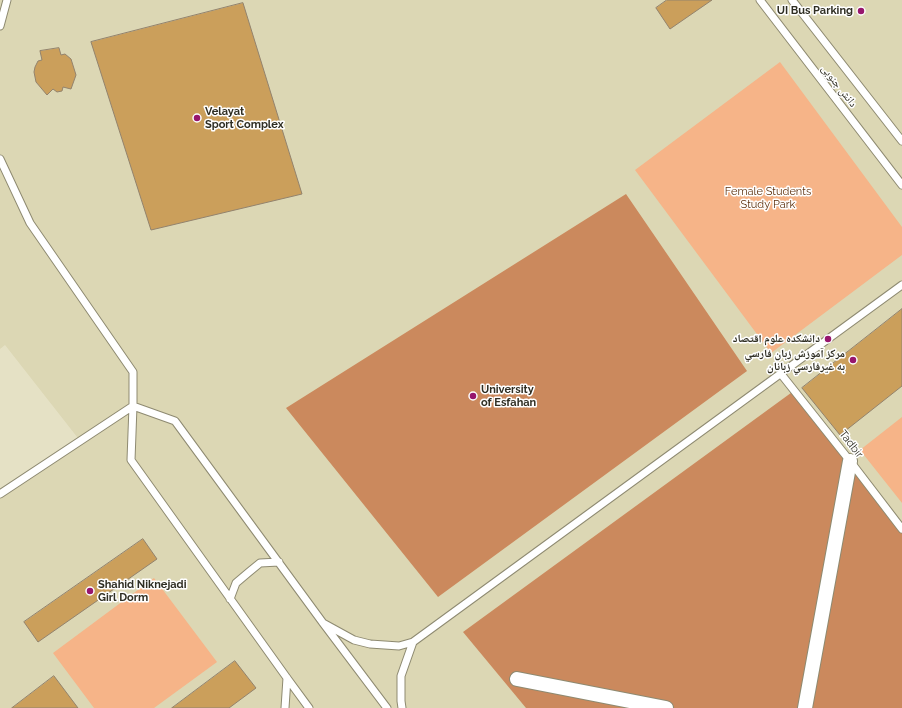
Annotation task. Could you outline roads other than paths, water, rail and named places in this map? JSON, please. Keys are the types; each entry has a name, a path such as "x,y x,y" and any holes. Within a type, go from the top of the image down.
{"street":[{"path":"805,708 850,461"},
{"path":"517,679 666,708"}],"lane":[{"path":"0,26 7,0"},
{"name":"دانش جنوبی","path":"760,0 902,185"},
{"name":"دانش جنوبی","path":"792,0 902,141"},
{"path":"0,159 30,223 133,372 131,460 309,708"},
{"path":"323,623 354,640 370,644 399,646 413,642 902,285"},
{"name":"Tadbir","path":"781,374 902,529"},
{"path":"0,494 133,406"},
{"path":"133,406 175,421 387,708"},
{"path":"230,599 236,583 260,563 279,562"},
{"path":"402,708 401,676 413,642"},
{"path":"285,708 287,678"}],"place":[{"name":"UI Bus Parking","path":"861,11"},
{"name":"Velayat Sport Complex","path":"197,118"},
{"name":"دانشکده علوم اقتصاد","path":"828,339"},
{"name":"مرکز آموزش زبان فارسي به غيرفارسي زبانان","path":"853,360"},
{"name":"University of Esfahan","path":"473,396"},
{"name":"Shahid Niknejadi Girl Dorm","path":"90,591"}],"park label":[{"name":"Female Students Study Park","path":"768,198"}]}
